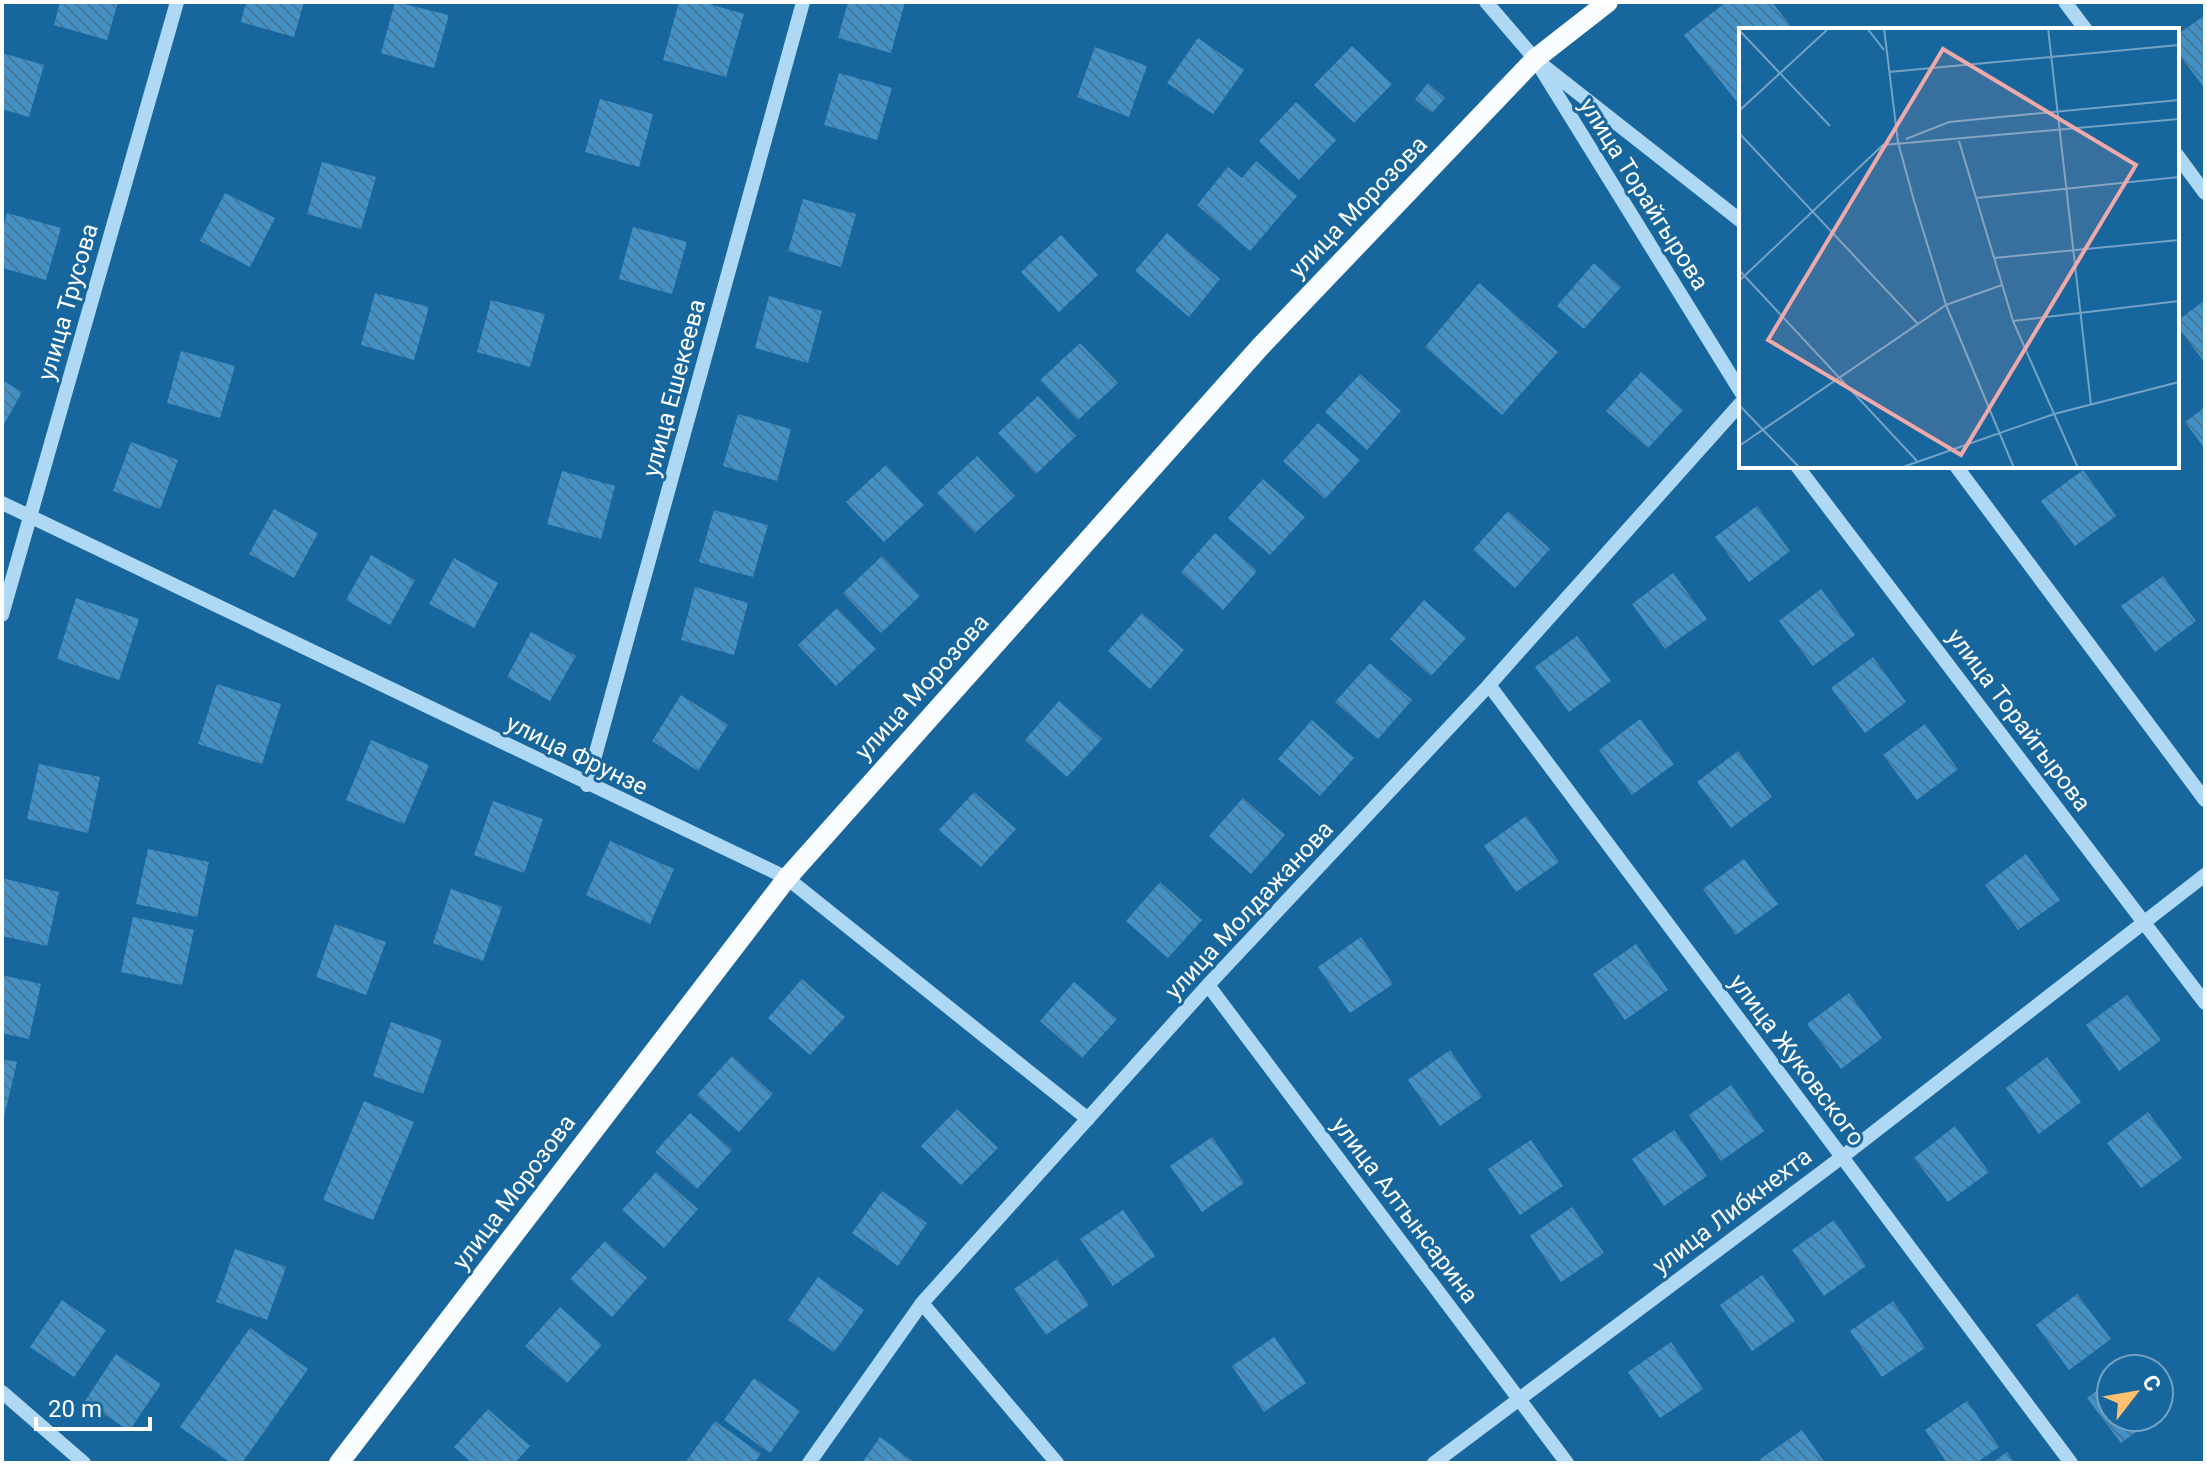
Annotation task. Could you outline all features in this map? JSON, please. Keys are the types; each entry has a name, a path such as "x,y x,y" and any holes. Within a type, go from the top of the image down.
{"main road":[{"name":"улица Морозова","path":"339,1463 787,878 1260,347 1535,59 1608,2"}],"street":[{"name":"улица Трусова","path":"2,615 177,2"},
{"name":"улица Ешекеева","path":"587,785 803,2"},
{"name":"улица Торайгырова","path":"1486,2 1535,59 1739,389"},
{"path":"2065,2 2084,28"},
{"name":"улица Торайгырова","path":"1535,59 1739,219"},
{"path":"2179,158 2205,193"},
{"name":"улица Молдажанова","path":"809,1463 922,1303 1208,985 1489,685 1739,405"},
{"name":"улица Торайгырова","path":"1799,468 2205,1003"},
{"path":"1957,468 2205,800"},
{"name":"улица Фрунзе","path":"2,503 787,878 1088,1119"},
{"name":"улица Жуковского","path":"1489,685 2071,1463"},
{"name":"улица Либкнехта","path":"1434,1463 1842,1157 2205,875"},
{"name":"улица Алтынсарина","path":"1208,985 1567,1463"},
{"path":"922,1303 1057,1463"},
{"path":"2,1392 84,1463"}],"building":[{"path":"60,2 118,2 107,40 54,25"},
{"path":"246,2 304,2 294,37 241,22"},
{"path":"395,2 449,15 434,68 381,53"},
{"path":"679,2 702,2 744,14 726,77 663,60"},
{"path":"848,2 905,2 891,53 838,38"},
{"path":"1726,2 1772,2 1790,25 1786,28 1739,28 1739,104 1684,35"},
{"path":"2205,15 2203,86 2179,55 2179,34"},
{"path":"1198,38 1244,70 1213,114 1167,83"},
{"path":"1352,46 1392,84 1354,123 1314,85"},
{"path":"1095,47 1147,66 1129,117 1077,97"},
{"path":"2,53 44,65 29,117 2,109"},
{"path":"839,73 892,88 877,140 824,125"},
{"path":"1428,83 1445,98 1432,113 1415,99"},
{"path":"600,99 653,114 639,167 585,152"},
{"path":"1296,102 1336,140 1299,180 1259,141"},
{"path":"1256,161 1297,196 1250,251 1197,205 1228,167 1242,178"},
{"path":"322,162 376,177 361,229 307,214"},
{"path":"225,193 275,218 250,267 200,241"},
{"path":"803,199 856,214 841,267 788,251"},
{"path":"7,213 61,228 46,280 2,268 2,232"},
{"path":"633,227 687,242 672,294 619,279"},
{"path":"1167,233 1220,279 1189,317 1135,271"},
{"path":"1061,235 1098,275 1059,312 1021,272"},
{"path":"1594,263 1621,287 1584,329 1557,306"},
{"path":"1479,283 1558,352 1502,415 1425,347"},
{"path":"375,293 429,307 414,360 361,345"},
{"path":"769,296 822,311 808,363 755,348"},
{"path":"491,300 545,314 530,367 477,352"},
{"path":"2205,300 2205,363 2179,329 2179,320"},
{"path":"1080,343 1118,383 1078,420 1040,380"},
{"path":"181,351 235,366 220,418 167,403"},
{"path":"1641,372 1683,410 1648,448 1606,411"},
{"path":"1360,374 1401,411 1367,450 1325,412"},
{"path":"2,380 22,392 2,428"},
{"path":"1038,396 1076,436 1036,474 998,433"},
{"path":"2205,407 2205,449 2185,422"},
{"path":"738,414 791,429 777,481 723,466"},
{"path":"1318,423 1360,460 1325,499 1283,461"},
{"path":"131,442 178,460 160,509 113,491"},
{"path":"977,456 1015,496 975,533 937,493"},
{"path":"886,465 924,505 884,542 846,502"},
{"path":"2083,470 2116,516 2075,546 2041,501"},
{"path":"562,471 615,486 601,539 547,524"},
{"path":"1263,479 1305,517 1270,555 1228,518"},
{"path":"1757,506 1790,551 1749,582 1715,537"},
{"path":"274,509 318,533 294,578 249,554"},
{"path":"714,510 768,525 753,577 699,562"},
{"path":"1508,511 1550,549 1515,588 1473,550"},
{"path":"1215,533 1257,571 1223,610 1181,572"},
{"path":"371,555 415,580 390,625 346,600"},
{"path":"882,556 920,596 881,633 843,593"},
{"path":"454,558 498,583 474,628 429,604"},
{"path":"1673,573 1707,619 1665,649 1632,604"},
{"path":"2163,576 2196,621 2155,652 2121,606"},
{"path":"695,587 748,603 734,655 681,640"},
{"path":"1821,589 1855,635 1813,666 1779,621"},
{"path":"76,598 139,619 119,680 57,659"},
{"path":"1424,600 1466,638 1431,676 1390,639"},
{"path":"837,608 876,649 836,686 798,645"},
{"path":"1142,613 1184,650 1150,689 1108,651"},
{"path":"531,632 576,656 550,701 507,677"},
{"path":"1577,636 1611,681 1569,712 1535,667"},
{"path":"1873,657 1906,702 1865,733 1831,688"},
{"path":"1370,663 1412,700 1378,739 1335,702"},
{"path":"217,684 281,704 262,764 198,744"},
{"path":"681,695 728,725 698,771 652,741"},
{"path":"1059,701 1102,739 1067,777 1025,740"},
{"path":"1640,719 1674,764 1632,795 1599,750"},
{"path":"1312,720 1354,758 1320,796 1278,759"},
{"path":"1925,724 1958,769 1917,800 1883,755"},
{"path":"371,740 429,765 404,824 346,800"},
{"path":"1738,751 1772,797 1731,828 1697,782"},
{"path":"39,764 100,777 88,833 27,819"},
{"path":"974,792 1016,829 981,867 939,830"},
{"path":"1243,798 1285,835 1251,874 1209,836"},
{"path":"493,801 543,819 524,873 474,855"},
{"path":"1526,816 1559,862 1516,892 1484,846"},
{"path":"610,841 674,869 650,924 586,895"},
{"path":"148,849 209,862 197,917 136,904"},
{"path":"2026,854 2060,900 2018,930 1985,885"},
{"path":"1744,859 1778,904 1736,935 1703,889"},
{"path":"2,878 59,892 47,946 2,936"},
{"path":"1160,882 1202,920 1168,958 1126,921"},
{"path":"451,889 502,907 483,961 433,943"},
{"path":"133,917 194,930 182,985 121,972"},
{"path":"335,924 386,942 366,995 316,977"},
{"path":"1361,937 1393,984 1350,1013 1318,967"},
{"path":"1636,944 1668,990 1625,1020 1593,974"},
{"path":"2,975 41,984 29,1039 2,1033"},
{"path":"802,979 845,1017 810,1055 768,1018"},
{"path":"1074,982 1117,1019 1082,1058 1040,1021"},
{"path":"1849,993 1882,1038 1841,1069 1807,1024"},
{"path":"2127,995 2161,1040 2119,1071 2086,1025"},
{"path":"391,1022 442,1040 423,1094 373,1076"},
{"path":"1450,1050 1482,1097 1440,1126 1408,1080"},
{"path":"732,1056 773,1094 739,1132 697,1095"},
{"path":"2047,1057 2081,1102 2039,1134 2006,1088"},
{"path":"2,1059 17,1062 4,1117 2,1116"},
{"path":"1731,1085 1764,1131 1721,1161 1689,1115"},
{"path":"364,1101 414,1122 373,1220 323,1200"},
{"path":"957,1109 998,1148 961,1185 921,1146"},
{"path":"2148,1112 2182,1158 2141,1188 2107,1143"},
{"path":"690,1113 732,1150 697,1189 655,1152"},
{"path":"1955,1126 1989,1172 1948,1202 1914,1158"},
{"path":"1674,1130 1707,1176 1664,1206 1632,1159"},
{"path":"1212,1137 1244,1183 1202,1212 1170,1166"},
{"path":"1531,1140 1563,1186 1520,1215 1488,1169"},
{"path":"656,1172 698,1209 664,1248 622,1210"},
{"path":"882,1191 927,1223 898,1266 852,1233"},
{"path":"1572,1207 1604,1253 1561,1282 1530,1236"},
{"path":"1123,1210 1155,1256 1113,1286 1080,1239"},
{"path":"1834,1220 1866,1266 1824,1296 1792,1250"},
{"path":"605,1241 647,1278 612,1317 570,1279"},
{"path":"235,1249 286,1267 267,1320 216,1302"},
{"path":"1057,1259 1089,1305 1046,1335 1014,1289"},
{"path":"1762,1275 1795,1321 1752,1351 1720,1305"},
{"path":"818,1277 864,1310 834,1352 788,1320"},
{"path":"2077,1294 2111,1339 2069,1370 2036,1325"},
{"path":"62,1300 106,1330 74,1377 30,1347"},
{"path":"1893,1301 1925,1348 1882,1377 1850,1331"},
{"path":"560,1307 602,1345 567,1383 525,1346"},
{"path":"250,1328 308,1369 242,1463 231,1463 180,1427"},
{"path":"1274,1337 1306,1383 1264,1412 1232,1366"},
{"path":"1671,1342 1703,1389 1660,1418 1628,1372"},
{"path":"116,1354 161,1384 129,1431 85,1401"},
{"path":"754,1378 800,1411 770,1453 724,1420"},
{"path":"2095,1392 2095,1409 2087,1398"},
{"path":"1967,1401 1999,1447 1976,1463 1947,1463 1925,1430"},
{"path":"488,1409 530,1446 515,1463 472,1463 454,1447"},
{"path":"715,1421 761,1454 754,1463 685,1463"},
{"path":"1802,1430 1825,1463 1762,1463 1759,1460"},
{"path":"2113,1433 2134,1433 2121,1443"},
{"path":"880,1437 915,1463 862,1463"},
{"path":"2007,1452 2014,1463 1992,1463"}]}
